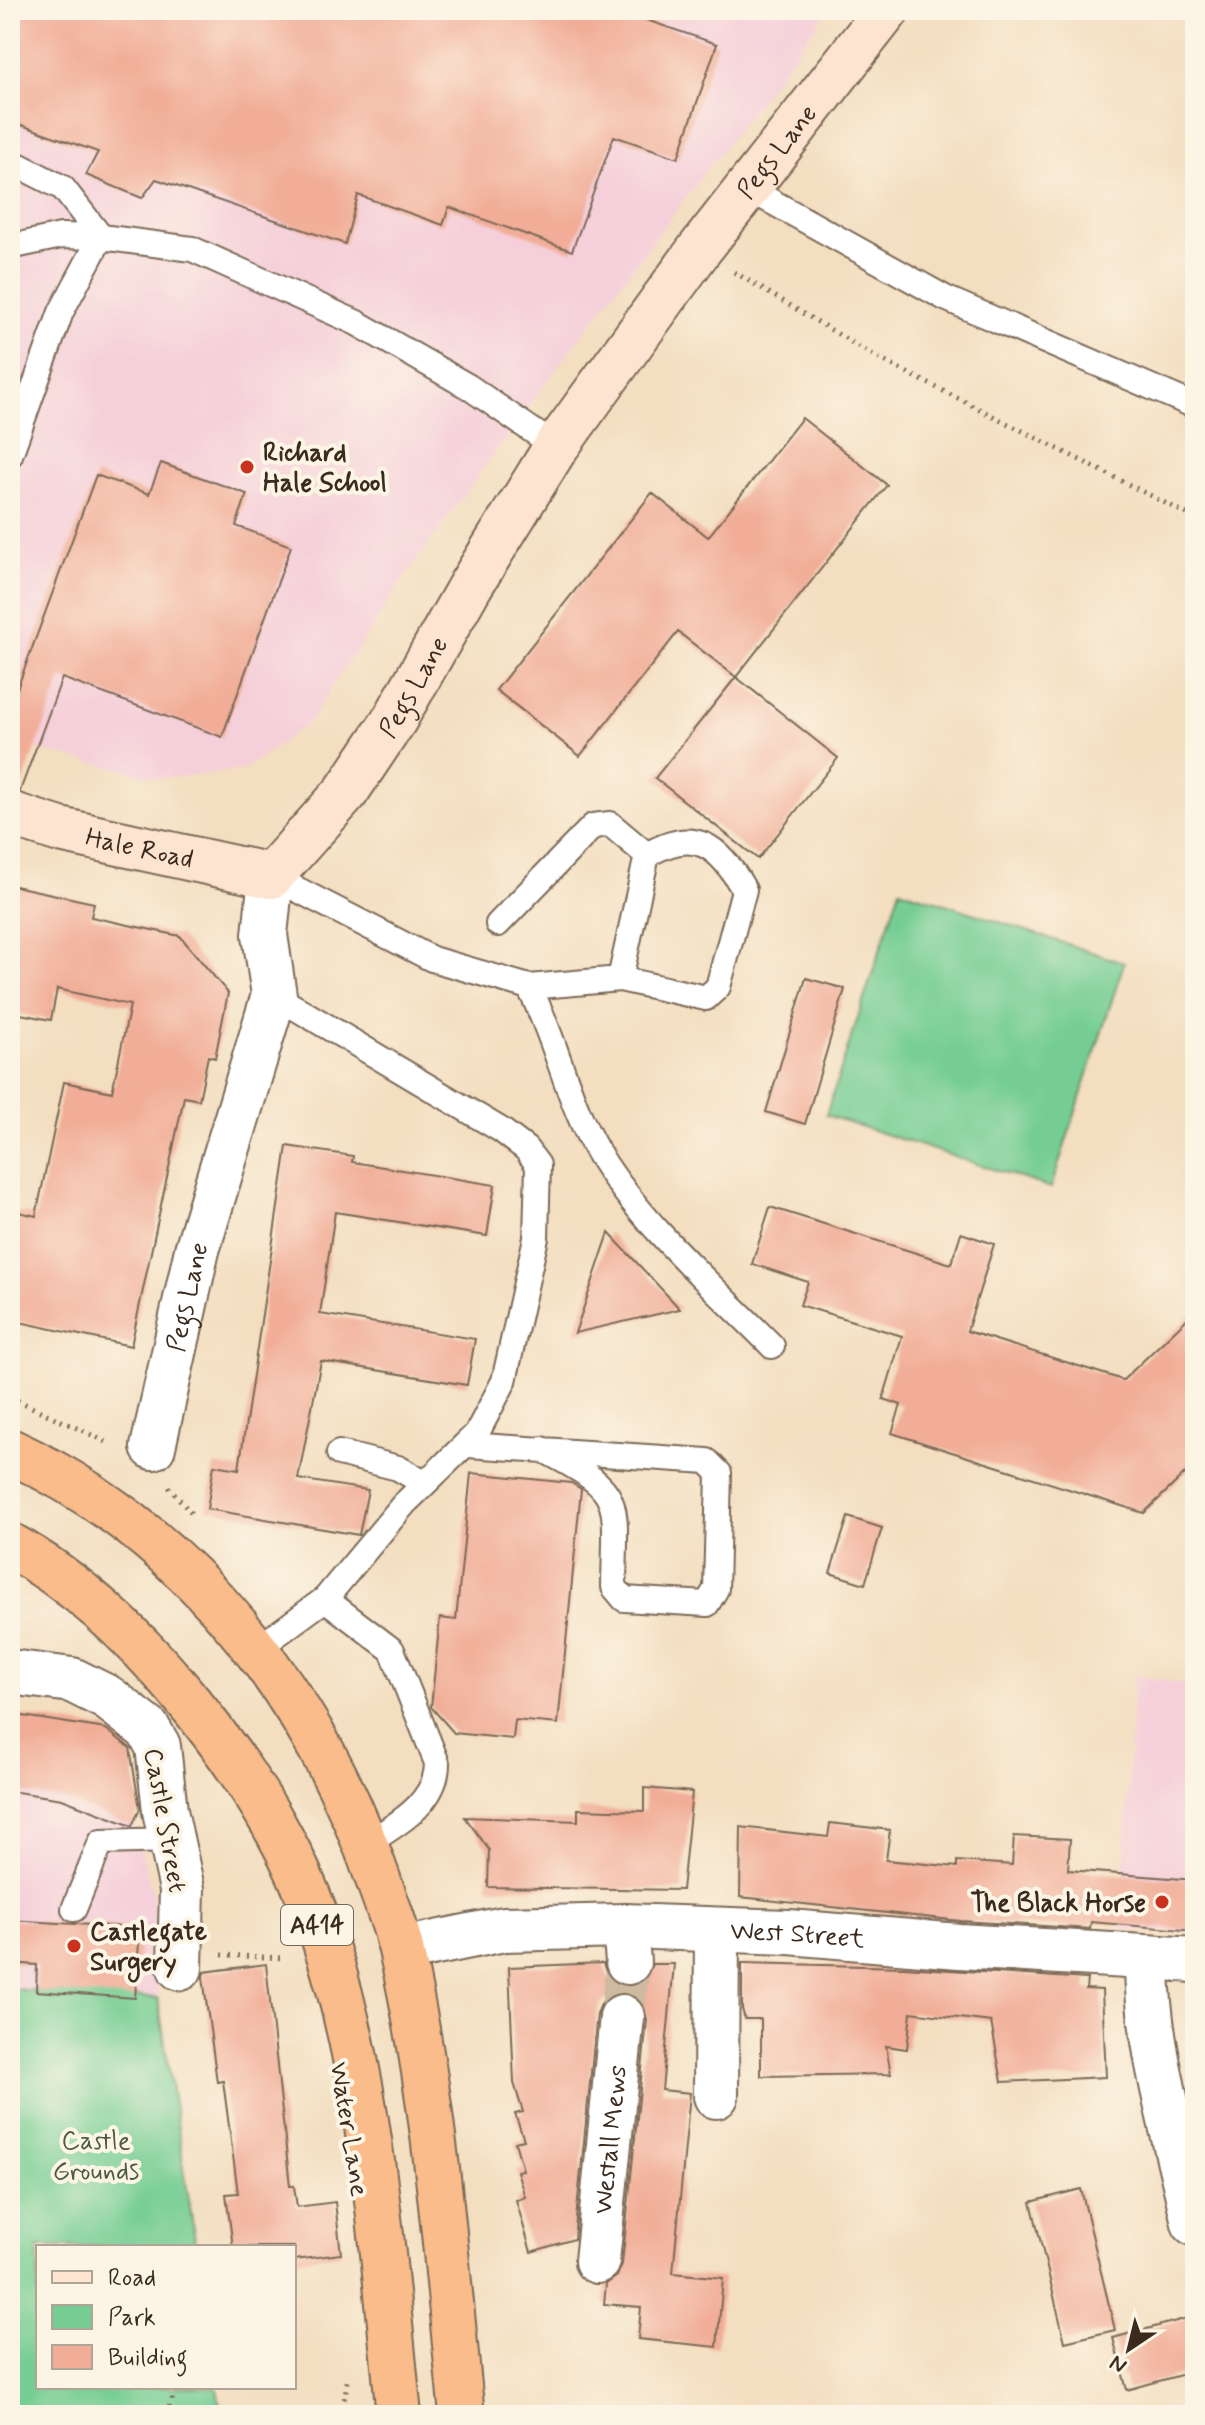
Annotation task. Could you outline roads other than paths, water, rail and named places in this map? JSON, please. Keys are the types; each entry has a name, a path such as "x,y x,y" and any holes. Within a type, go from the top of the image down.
{"highway":[{"name":"A414","path":"10,1451 111,1510 173,1560 257,1649 317,1739 366,1844 402,1950 429,2089 462,2415"},
{"name":"A414","path":"10,1545 88,1599 155,1661 211,1727 250,1783 290,1856 335,1980 359,2083 399,2415"}],"main road":[{"name":"Pegs Lane","path":"271,876 346,792 395,719 470,586 556,447 699,250 887,10"},
{"name":"Hale Road","path":"10,814 87,836 271,876"}],"street":[{"name":"Pegs Lane","path":"153,1447 197,1250 274,995 265,935 271,876"},
{"name":"Castle Street","path":"10,1672 72,1680 108,1698 148,1729 158,1746 171,1840 182,1889 181,1962"},
{"name":"West Street","path":"402,1950 504,1929 626,1944 717,1930 789,1932 1195,1960"},
{"path":"716,2096 717,1930"},
{"path":"1147,1958 1147,1985 1194,2223"},
{"name":"Westall Mews","path":"597,2261 622,2017"}],"lane":[{"path":"10,161 63,188 101,237"},
{"path":"747,188 945,298 1195,406"},
{"path":"10,247 61,236 101,237 192,249 357,323 469,387 556,447"},
{"path":"10,455 61,312 101,237"},
{"path":"498,924 593,826 610,824 647,855"},
{"path":"271,876 432,959 529,987 620,979 706,998 718,987 744,890 728,861 704,844 671,841 647,855 620,979"},
{"path":"529,987 599,1154 640,1210 772,1346"},
{"path":"257,1649 325,1599 424,1483 468,1445 504,1381 536,1238 538,1165 526,1149 501,1130 274,995"},
{"path":"468,1445 542,1449 707,1461 719,1473 716,1589 707,1604 624,1599 614,1587 615,1509 608,1490 579,1468 542,1449"},
{"path":"339,1453 398,1468 424,1483"},
{"path":"325,1599 392,1650 437,1763 437,1778 426,1796 403,1820 366,1844"},
{"path":"74,1909 101,1842 171,1840"}],"tunnel":[{"path":"622,2017 628,1962"}],"place":[{"name":"Richard Hale School","path":"247,467"},
{"name":"The Black Horse","path":"1162,1902"},
{"name":"Castlegate Surgery","path":"74,1946"}],"park label":[{"name":"Castle Grounds","path":"96,2155"}]}
